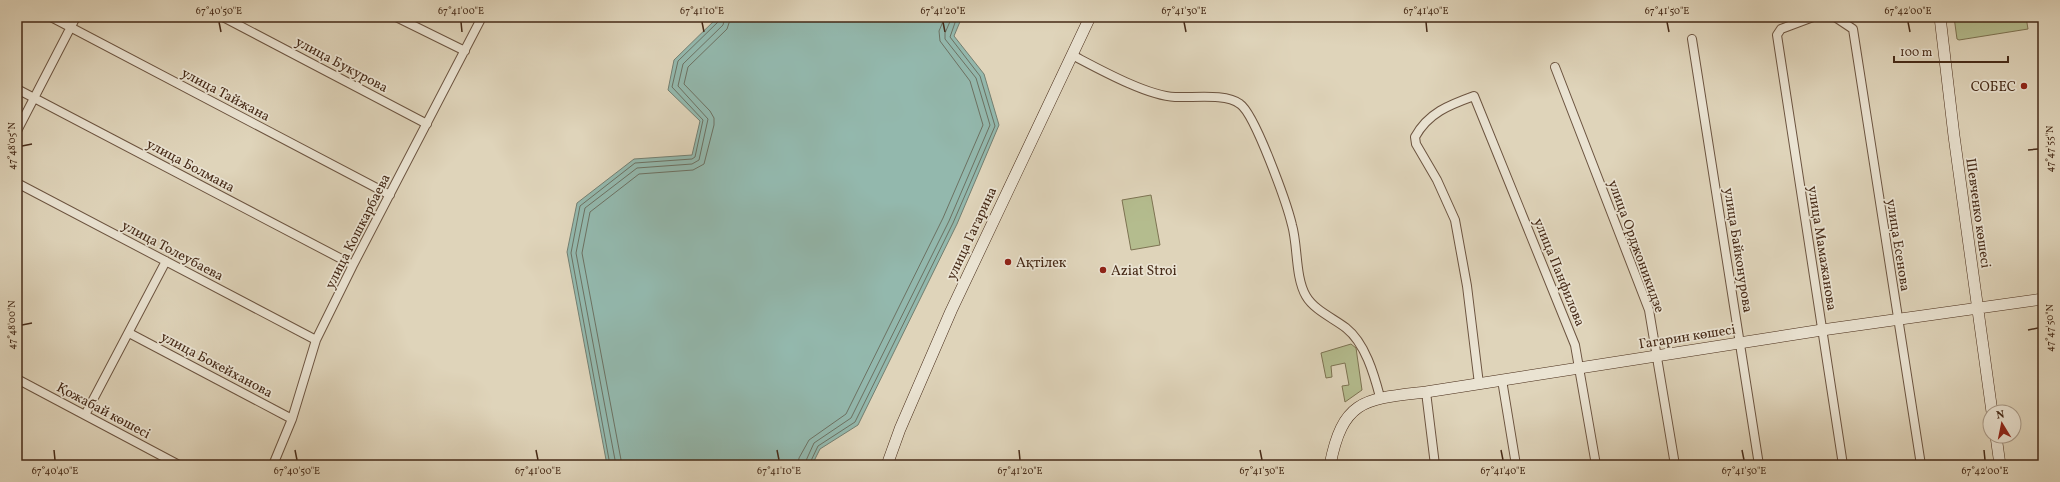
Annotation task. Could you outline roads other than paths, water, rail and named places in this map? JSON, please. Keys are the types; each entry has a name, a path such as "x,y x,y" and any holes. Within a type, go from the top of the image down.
{"street":[{"name":"улица Тайжана","path":"51,17 390,195"},
{"path":"17,131 76,17"},
{"name":"улица Букурова","path":"223,17 427,124"},
{"path":"396,17 465,51"},
{"name":"улица Кошкарбаева","path":"273,465 292,419 316,340 353,265 482,17"},
{"name":"улица Гагарина","path":"887,465 900,429 951,311 1090,17"},
{"name":"улица Мамажанова","path":"1813,17 1782,29 1777,35 1843,465"},
{"name":"улица Есенова","path":"1835,17 1853,29 1897,319 1921,465"},
{"name":"Шевченко көшесі","path":"1940,17 1977,310 1991,404"},
{"name":"улица Байконурова","path":"1692,39 1759,465"},
{"path":"1072,55 1150,91 1173,97 1232,99 1246,108 1263,145 1292,225 1300,276 1306,296 1316,307 1347,329 1356,338 1364,352 1380,397"},
{"name":"улица Орджоникидзе","path":"1555,67 1649,310 1658,356 1674,465"},
{"name":"улица Болмана","path":"17,89 353,265"},
{"name":"улица Панфилова","path":"1479,384 1467,286 1455,220 1437,180 1416,144 1415,137 1433,114 1445,106 1474,96 1575,345 1581,368 1596,465"},
{"name":"улица Толеубаева","path":"17,183 316,340"},
{"path":"85,415 166,262"},
{"name":"Гагарин көшесі","path":"1330,465 1337,436 1345,422 1359,405 1380,397 1426,392 1740,342 1897,319 1977,310 2043,299"},
{"name":"улица Бокейханова","path":"129,333 292,419"},
{"name":"Қожабай көшесі","path":"17,379 179,465"},
{"path":"1502,380 1516,465"},
{"path":"1426,392 1435,465"},
{"path":"1997,444 2000,465"}],"water":[{"path":"718,17 962,17 954,36 984,74 999,125 957,224 858,425 820,449 812,465 607,465 567,252 577,203 634,159 692,155 700,121 668,90 674,60"}],"place":[{"name":"СОБЕС","path":"2024,86"},
{"name":"Ақтілек","path":"1008,262"},
{"name":"Aziat Stroi","path":"1103,270"}]}
